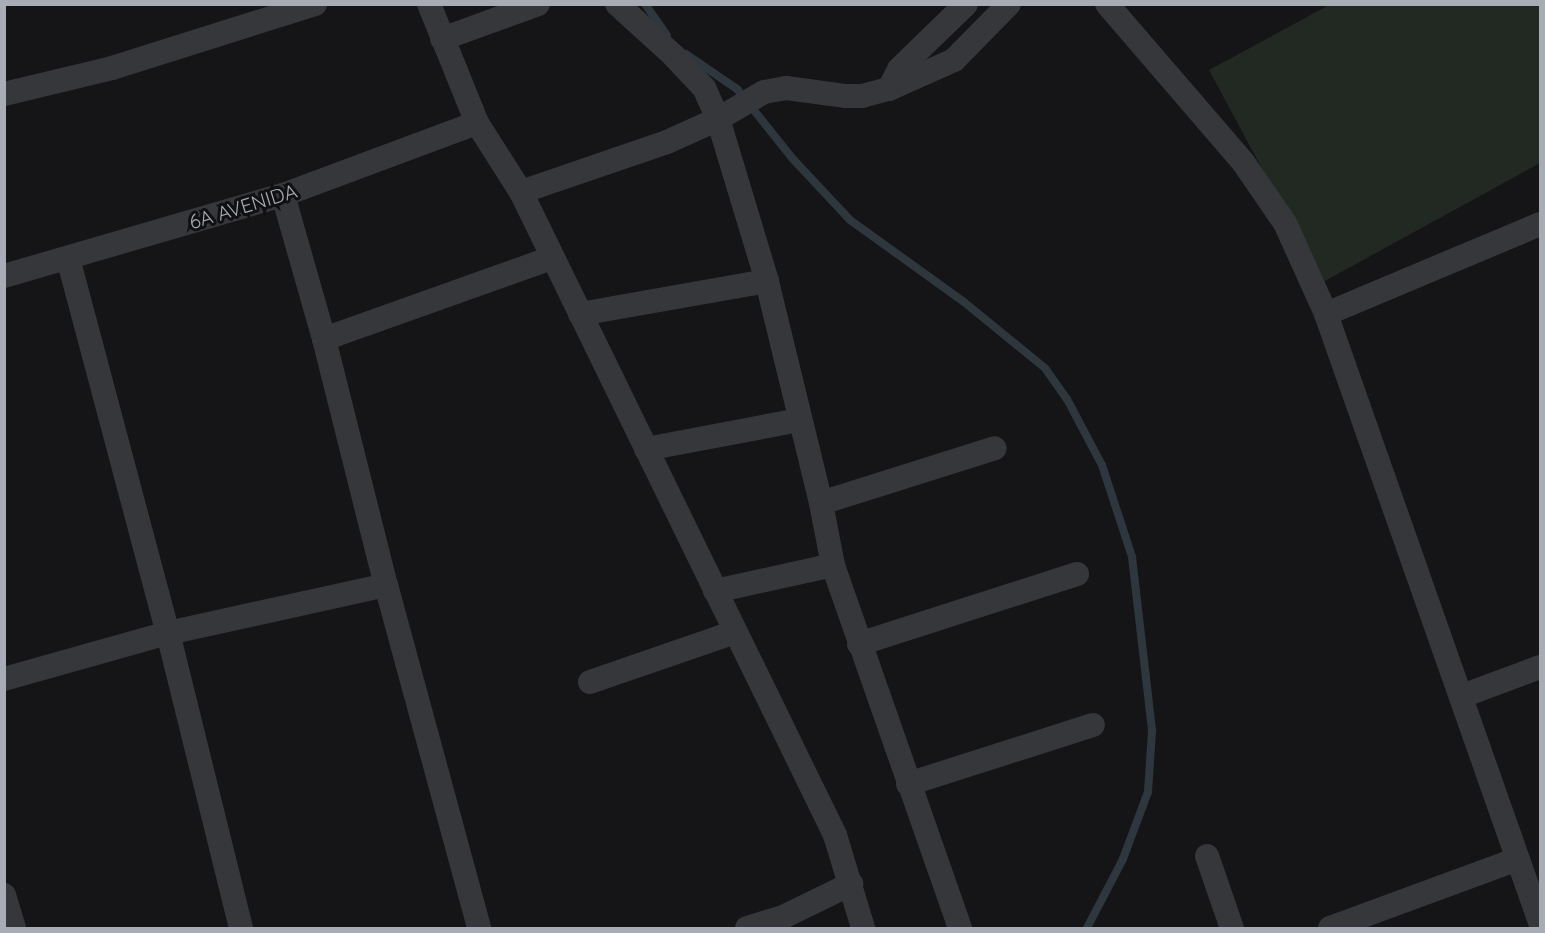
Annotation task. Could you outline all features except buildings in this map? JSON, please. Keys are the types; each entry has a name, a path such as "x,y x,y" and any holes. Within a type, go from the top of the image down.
{"street":[{"path":"4,94 112,68 315,4"},
{"path":"429,4 477,123 521,192 551,258 835,835 863,928"},
{"path":"442,39 538,4"},
{"path":"617,4 674,56 704,88 718,119 767,281 821,503 832,565 960,928"},
{"path":"889,90 899,69 966,4"},
{"path":"521,192 667,142 740,108 764,92 786,88 862,96 889,90 954,60 1009,4"},
{"path":"1107,4 1243,162 1285,223 1326,314 1540,922"},
{"name":"6A AVENIDA","path":"4,276 283,195 477,123"},
{"path":"283,195 324,339 386,585 479,928"},
{"path":"1326,314 1540,224"},
{"path":"68,258 168,633 241,928"},
{"path":"324,339 551,258"},
{"path":"580,314 767,281"},
{"path":"646,449 799,420"},
{"path":"821,503 995,448"},
{"path":"715,591 832,565"},
{"path":"859,644 1077,574"},
{"path":"4,679 168,633 386,585"},
{"path":"590,682 735,632"},
{"path":"1462,696 1540,667"},
{"path":"908,784 1093,725"},
{"path":"1207,856 1232,928"},
{"path":"1330,928 1518,859"},
{"path":"747,928 783,917 851,884"},
{"path":"4,895 14,928"}],"shaded area":[{"path":"1329,5 1540,5 1540,163 1323,282 1209,70"}],"waterway":[{"path":"645,4 667,35"},
{"path":"686,54 737,89 792,158 850,220 964,302 1045,368 1067,399 1102,465 1132,557 1152,731 1148,792 1123,859 1087,928"}]}
